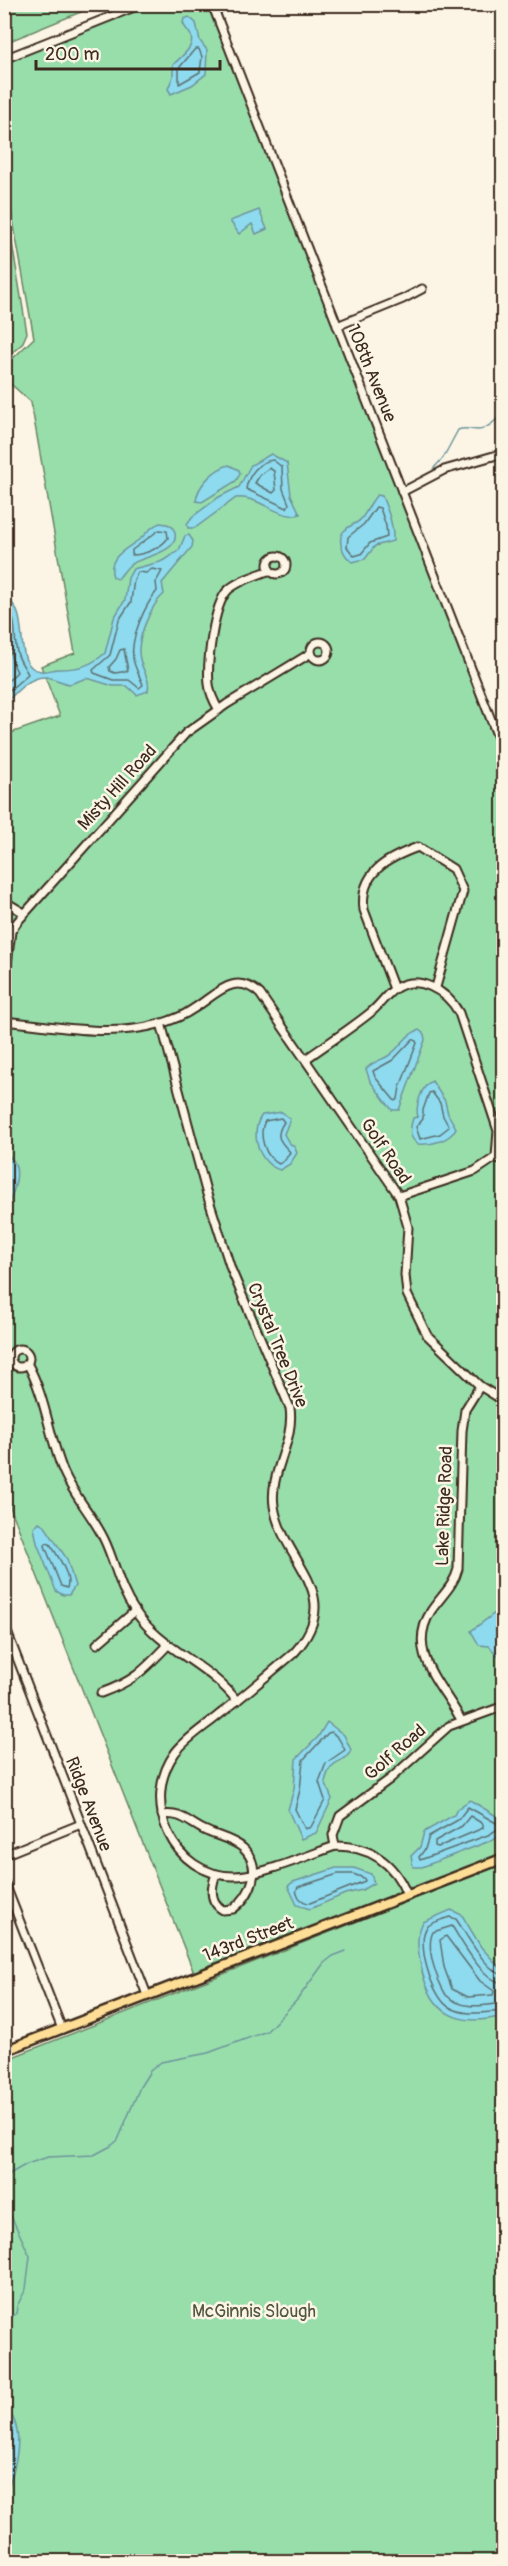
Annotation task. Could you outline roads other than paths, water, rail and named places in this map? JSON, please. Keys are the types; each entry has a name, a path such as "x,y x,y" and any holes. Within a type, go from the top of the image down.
{"main road":[{"name":"143rd Street","path":"4,2051 504,1858"}],"street":[{"path":"4,59 142,4"},
{"name":"108th Avenue","path":"212,4 504,753"},
{"path":"337,326 422,289"},
{"path":"402,492 444,470 504,453"},
{"path":"219,710 209,687 208,673 216,614 221,599 238,583 270,570"},
{"name":"Misty Hill Road","path":"4,989 11,932 24,913 186,733 311,653"},
{"path":"394,989 364,910 363,897 375,871 392,856 418,847 453,869 463,891 436,987"},
{"path":"4,901 24,913"},
{"name":"Golf Road","path":"161,1023 192,1010 221,989 244,984 260,994 399,1196 408,1227 405,1275 411,1306 427,1335 480,1386 504,1401"},
{"path":"306,1059 372,1012 394,989 421,984 436,987 453,1002 459,1013 498,1131 496,1157"},
{"path":"4,1021 110,1032 161,1023"},
{"name":"Crystal Tree Drive","path":"161,1023 206,1191 231,1269 290,1408 292,1422 290,1438 276,1473 274,1506 279,1524 307,1573 314,1600 313,1621 302,1644 175,1752 161,1788 162,1815 173,1843 182,1854 192,1863 216,1874 234,1876 255,1873 335,1846 365,1849 377,1855 397,1874 407,1895"},
{"path":"496,1157 504,1161"},
{"path":"399,1196 475,1172 496,1157"},
{"path":"27,1363 62,1469 104,1538 118,1582 135,1611 167,1646 216,1678 237,1701"},
{"name":"Lake Ridge Road","path":"460,1720 428,1667 422,1641 428,1616 456,1578 462,1431 465,1410 480,1386"},
{"path":"97,1644 135,1611"},
{"name":"Ridge Avenue","path":"4,1624 147,1995"},
{"path":"101,1693 123,1685 138,1676 167,1646"},
{"path":"4,1652 14,1648"},
{"name":"Golf Road","path":"335,1846 333,1835 340,1816 390,1779 449,1726 460,1720 504,1706"},
{"path":"162,1815 178,1814 198,1827 242,1848 255,1873 252,1887 237,1906 228,1910 219,1907 212,1893 216,1874"},
{"path":"4,1855 81,1824"},
{"path":"4,1881 62,2029"}],"water":[{"path":"189,17 196,23 200,41 207,50 206,74 192,85 171,94 168,89 173,76 173,65 186,52 192,40 183,23 184,19"},
{"path":"259,210 267,229 256,234 252,224 239,234 230,221"},
{"path":"271,454 287,463 291,495 300,514 285,514 253,500 236,498 195,528 188,528 187,524 192,517 219,497 239,487 251,465"},
{"path":"229,465 239,470 240,474 236,481 202,502 196,501 199,490 207,479"},
{"path":"377,495 382,496 388,513 393,529 393,541 375,546 365,559 352,562 343,551 341,537 346,529 361,519"},
{"path":"160,523 169,524 173,528 175,536 173,543 168,548 130,565 117,579 113,577 115,558"},
{"path":"189,535 193,541 192,547 162,583 164,594 154,606 142,633 139,651 148,691 137,695 127,686 113,686 87,678 70,684 40,677 23,686 5,704 5,598 14,605 18,614 23,650 31,667 43,671 84,666 105,653 114,618 125,600 128,578 133,569 168,558 179,550 185,536"},
{"path":"419,1030 424,1034 425,1040 399,1110 392,1110 370,1081 366,1069 392,1053 410,1035"},
{"path":"432,1081 445,1101 448,1114 456,1128 450,1136 440,1141 418,1144 411,1136 411,1125 413,1118 418,1117 418,1103 422,1092"},
{"path":"282,1112 290,1119 284,1134 297,1153 290,1164 280,1170 272,1167 261,1154 256,1130 262,1115"},
{"path":"5,1154 16,1165 17,1173 14,1191 5,1214"},
{"path":"39,1522 44,1525 67,1559 75,1586 69,1595 56,1591 37,1543 34,1528"},
{"path":"503,1607 503,1653 498,1656 489,1646 479,1645 471,1631"},
{"path":"327,1722 344,1735 351,1750 328,1772 325,1782 332,1799 316,1833 301,1839 288,1810 294,1789 296,1759 318,1737"},
{"path":"470,1800 503,1820 503,1832 495,1839 422,1867 413,1867 411,1856 420,1847 424,1832 454,1815 457,1809"},
{"path":"336,1868 354,1868 371,1874 374,1883 362,1890 345,1894 310,1909 297,1905 288,1886 293,1882"},
{"path":"451,1910 462,1915 481,1947 503,1971 503,2016 472,2020 459,2018 448,2014 432,1996 421,1967 418,1950 419,1933 423,1922"},
{"path":"5,2407 12,2416 18,2438 15,2462 5,2496"}],"waterway":[{"path":"433,469 443,458 458,430 485,428 504,412"},
{"path":"4,2177 27,2164 48,2157 94,2155 111,2146 118,2140 140,2087 150,2071 161,2062 208,2053 267,2031 297,2000 324,1963 333,1956 346,1951"},
{"path":"4,2208 11,2216 30,2256 26,2289 17,2306 16,2314 9,2318 4,2329"}],"park label":[{"name":"McGinnis Slough","path":"254,2311"}]}
